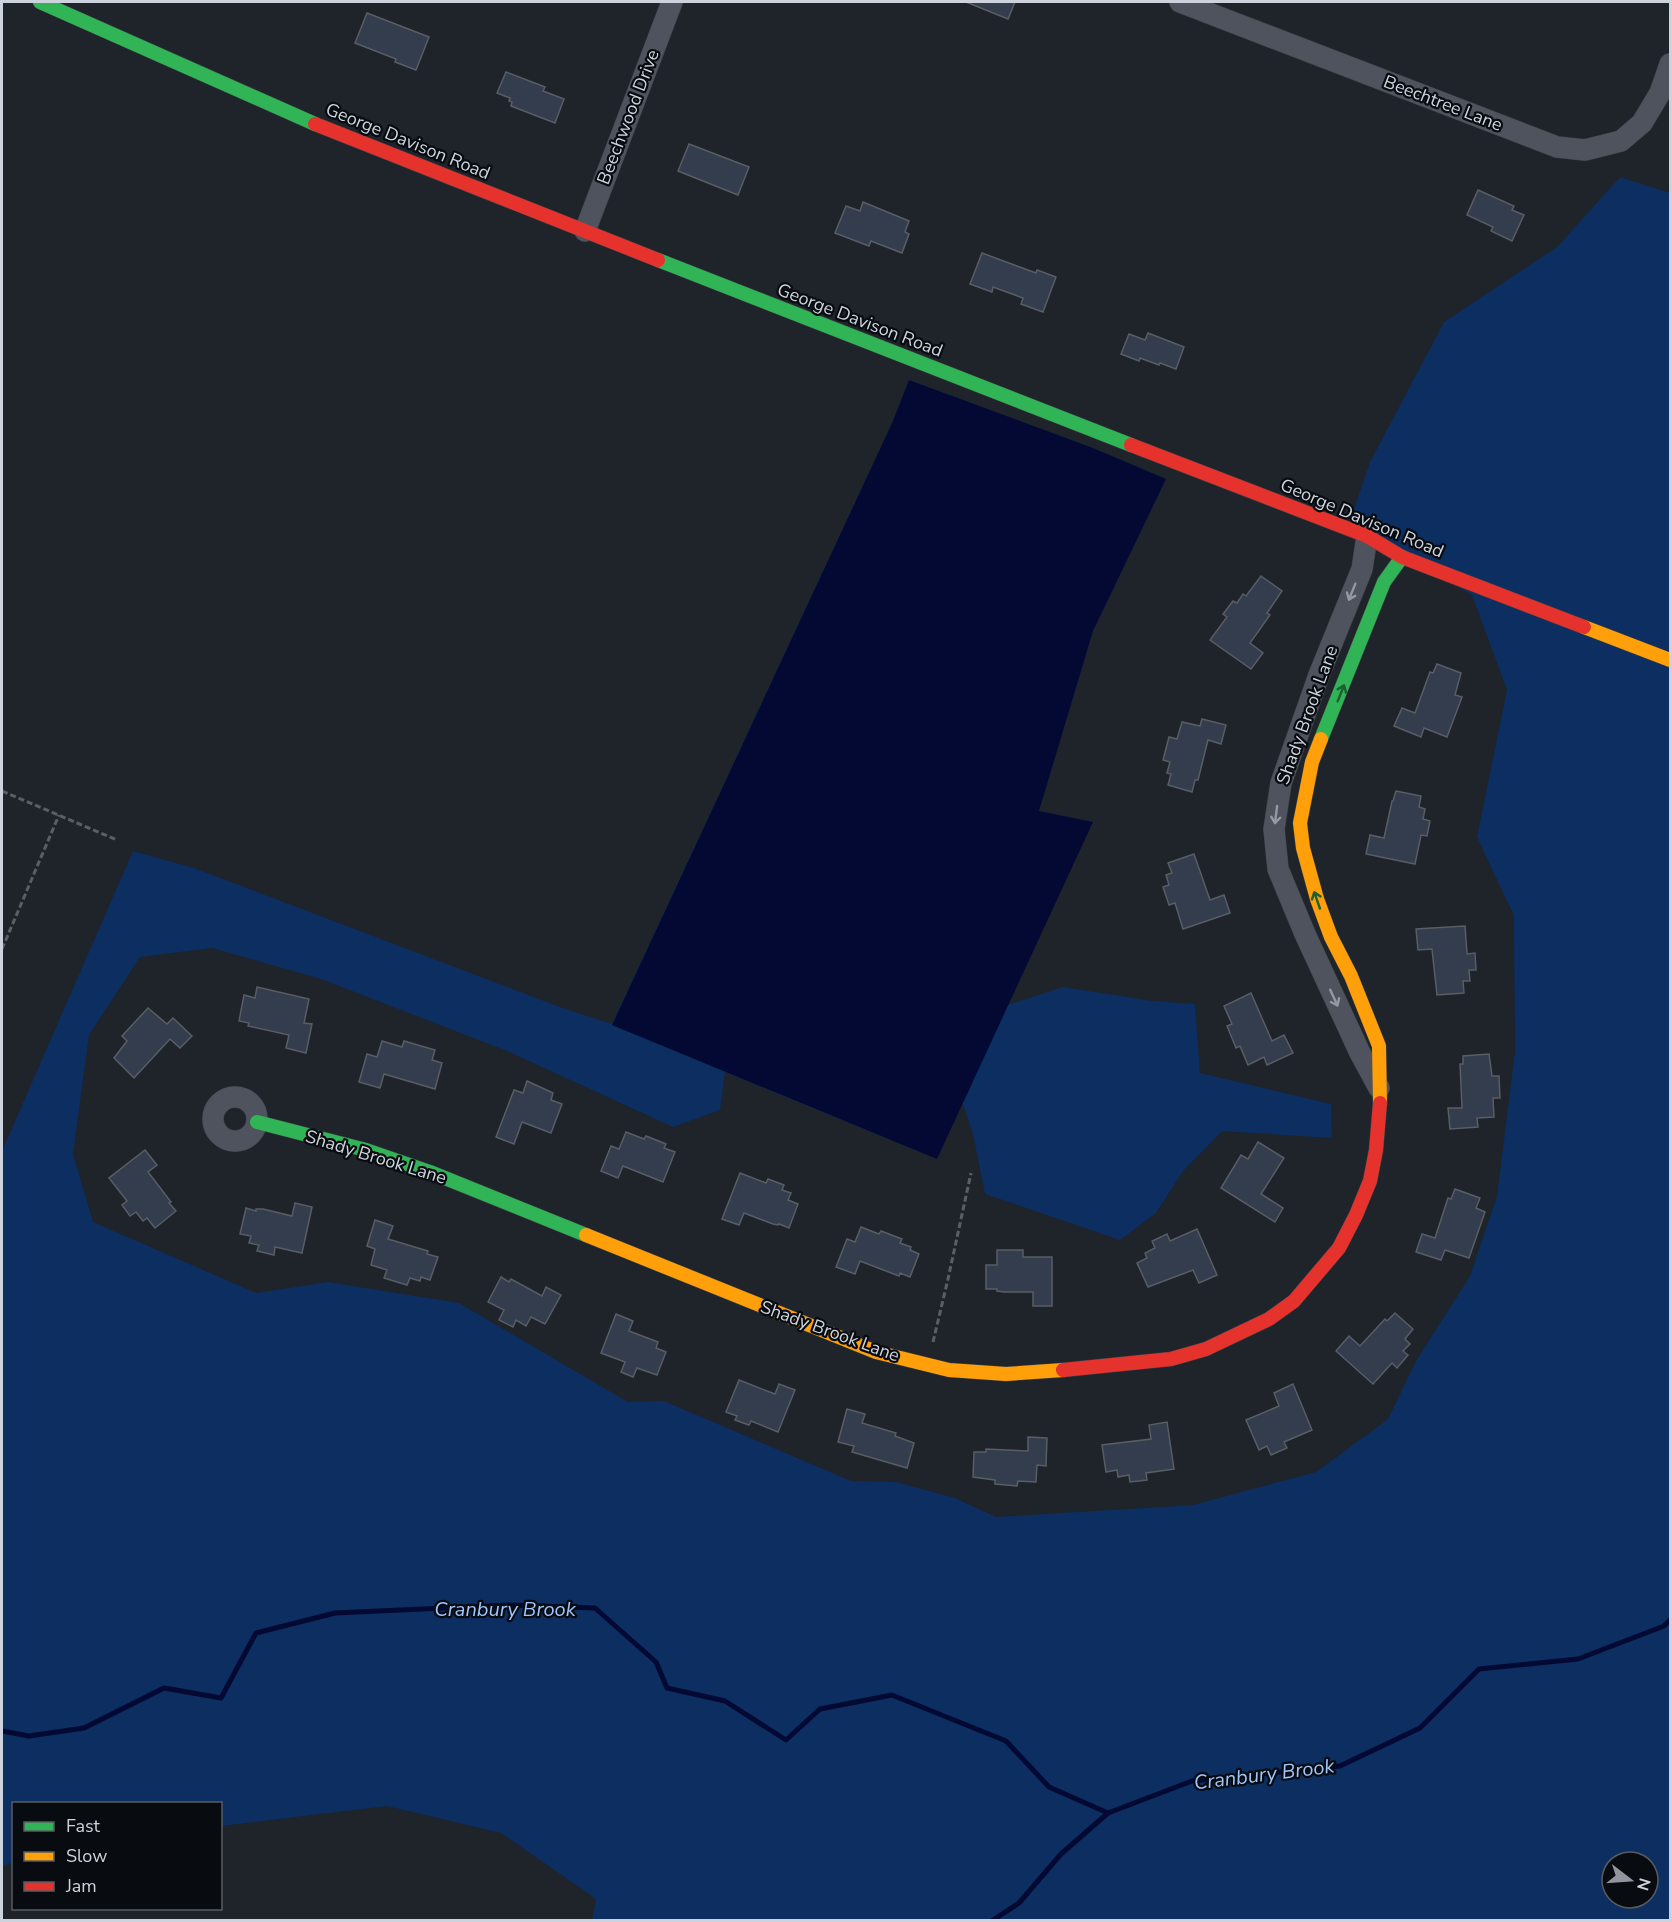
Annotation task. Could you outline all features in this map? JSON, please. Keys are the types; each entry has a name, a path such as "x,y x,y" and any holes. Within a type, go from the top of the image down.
{"street":[{"name":"George Davison Road","path":"40,2 316,124 867,343 1367,536 1402,557 1671,660"},
{"name":"Beechwood Drive","path":"585,231 672,2"},
{"name":"Beechtree Lane","path":"1180,2 1557,147 1585,150 1621,141 1642,123 1660,93 1671,64"},
{"name":"Shady Brook Lane","path":"1367,536 1362,569 1319,675 1281,783 1274,829 1278,870 1360,1053 1381,1092"},
{"name":"Shady Brook Lane","path":"257,1122 366,1150 430,1172 876,1352 949,1370 1006,1374 1171,1359 1206,1349 1269,1319 1294,1300 1339,1248 1370,1181 1376,1150 1381,1092 1379,1046 1351,975 1326,925 1313,888 1303,848 1300,823 1312,762 1384,582 1402,557"},
{"path":"1304,718 1327,726"},
{"path":"1305,934 1326,925"}],"path":[{"path":"2,791 117,840"},
{"path":"2,949 59,815"},
{"path":"933,1344 971,1173"}],"shaded area":[{"path":"1620,177 1670,193 1670,1920 592,1920 596,1899 501,1833 387,1806 222,1826 222,1802 12,1802 12,1862 2,1867 2,1151 133,851 194,868 560,1007 612,1024 893,421 909,380 1093,448 1166,479 1093,631 1039,811 1093,822 1004,1006 1063,987 1153,1001 1195,1004 1200,1073 1331,1104 1332,1138 1222,1131 1183,1171 1156,1213 1120,1240 985,1194 973,1134 962,1101 937,1159 725,1072 720,1110 673,1127 507,1051 321,979 212,948 140,957 89,1035 73,1154 93,1222 256,1293 328,1282 459,1303 628,1402 664,1401 851,1481 896,1482 955,1498 996,1517 1193,1505 1316,1472 1388,1419 1416,1361 1470,1276 1497,1196 1515,1051 1514,916 1477,837 1507,690 1472,595 1349,524 1370,462 1444,322 1557,247"},
{"path":"909,380 1093,448 1166,479 1093,631 1039,811 1093,822 937,1159 612,1025 893,421"}],"building":[{"path":"966,2 1015,2 1008,19"},
{"path":"367,13 429,37 416,70 395,62 396,59 355,43"},
{"path":"506,72 545,87 543,91 564,99 555,123 511,106 510,98 497,93"},
{"path":"689,144 749,167 738,195 678,171"},
{"path":"1478,190 1514,206 1512,210 1524,215 1512,241 1491,231 1493,227 1467,215"},
{"path":"863,202 909,221 905,232 909,234 902,253 871,241 869,246 835,233 846,206 860,211"},
{"path":"982,253 1036,273 1037,270 1056,277 1043,312 1021,304 1023,298 993,287 992,292 970,284"},
{"path":"1148,333 1184,347 1176,369 1140,358 1139,361 1121,354 1129,334 1145,340"},
{"path":"1261,576 1282,591 1267,613 1270,615 1250,643 1263,653 1251,669 1210,640 1227,617 1223,614 1233,601 1237,603 1243,594 1246,596"},
{"path":"1437,664 1461,673 1455,695 1462,697 1447,737 1424,728 1421,737 1394,726 1402,708 1415,713 1430,672 1433,673"},
{"path":"1202,719 1226,725 1221,744 1208,740 1198,780 1195,780 1192,792 1168,785 1171,774 1167,773 1170,762 1163,760 1169,737 1177,739 1182,722 1200,726"},
{"path":"1396,791 1421,796 1419,807 1425,809 1423,819 1430,821 1427,836 1421,835 1415,864 1366,854 1370,835 1384,838"},
{"path":"1194,854 1210,900 1224,895 1230,913 1183,929 1175,903 1169,905 1163,887 1169,885 1166,875 1172,873 1168,863"},
{"path":"1465,926 1467,954 1475,953 1476,970 1469,970 1470,981 1463,981 1464,993 1437,995 1432,949 1418,950 1416,929"},
{"path":"257,987 309,999 304,1023 312,1024 306,1053 286,1048 289,1035 248,1026 249,1023 239,1021 244,995 255,998"},
{"path":"1251,993 1272,1041 1284,1035 1293,1053 1267,1065 1264,1057 1248,1065 1240,1046 1236,1048 1227,1026 1232,1024 1224,1006"},
{"path":"148,1008 167,1024 173,1018 192,1036 180,1048 170,1039 134,1078 114,1058 127,1041 122,1036"},
{"path":"382,1041 402,1047 404,1041 435,1050 432,1060 442,1063 435,1089 384,1074 380,1088 359,1082 367,1054 377,1057"},
{"path":"1489,1054 1492,1076 1499,1076 1500,1098 1493,1098 1494,1117 1477,1118 1478,1127 1450,1129 1448,1108 1462,1108 1460,1064 1463,1064 1463,1056"},
{"path":"527,1081 553,1093 551,1100 562,1104 551,1133 522,1122 514,1144 496,1137 514,1090 523,1093"},
{"path":"626,1132 644,1139 646,1136 666,1144 664,1148 675,1152 663,1182 623,1166 618,1178 601,1171 611,1146 619,1149"},
{"path":"1258,1142 1284,1158 1261,1194 1283,1208 1275,1222 1221,1188 1241,1155 1248,1159"},
{"path":"145,1150 157,1165 148,1172 176,1211 155,1228 147,1218 143,1221 136,1212 130,1216 122,1205 127,1201 109,1178"},
{"path":"740,1173 766,1183 768,1179 784,1185 782,1190 791,1193 788,1200 798,1204 789,1228 744,1213 739,1225 722,1219"},
{"path":"1455,1189 1480,1198 1476,1208 1485,1212 1469,1258 1445,1250 1441,1260 1416,1252 1422,1234 1435,1238 1448,1198 1451,1199"},
{"path":"295,1203 312,1207 302,1253 275,1247 274,1255 257,1251 259,1245 249,1243 251,1236 240,1234 246,1208 256,1211 256,1209 263,1209 292,1216"},
{"path":"375,1220 393,1226 388,1239 428,1251 427,1254 438,1257 430,1280 421,1277 420,1281 410,1278 407,1285 384,1278 387,1270 371,1265 375,1249 367,1246"},
{"path":"861,1227 902,1239 900,1243 911,1247 910,1250 919,1254 910,1277 900,1273 899,1276 860,1261 855,1274 836,1267 847,1239 855,1242"},
{"path":"1197,1229 1217,1275 1199,1283 1193,1270 1148,1287 1137,1263 1147,1258 1145,1253 1155,1248 1152,1241 1167,1234 1170,1241"},
{"path":"997,1250 1023,1250 1023,1257 1052,1257 1052,1306 1033,1306 1033,1292 1004,1292 997,1291 997,1289 986,1289 986,1265 997,1265"},
{"path":"501,1277 509,1282 511,1279 542,1296 546,1287 561,1295 545,1324 531,1317 526,1326 516,1320 513,1327 499,1320 504,1310 488,1302"},
{"path":"1395,1313 1413,1329 1405,1339 1410,1344 1403,1351 1408,1355 1397,1368 1392,1363 1373,1384 1336,1351 1349,1336 1360,1346 1385,1319 1387,1321"},
{"path":"616,1314 633,1321 629,1331 658,1342 656,1348 666,1352 657,1375 637,1368 633,1377 621,1372 625,1362 601,1353"},
{"path":"739,1380 775,1394 779,1384 795,1390 778,1432 751,1421 749,1425 735,1420 737,1416 726,1412"},
{"path":"1293,1384 1312,1430 1284,1442 1287,1448 1271,1455 1267,1446 1259,1450 1246,1420 1279,1406 1274,1393"},
{"path":"847,1409 865,1414 862,1423 896,1433 895,1436 914,1443 907,1468 852,1452 854,1446 838,1442"},
{"path":"1167,1422 1174,1469 1146,1473 1147,1480 1130,1482 1129,1475 1118,1477 1117,1470 1106,1472 1102,1445 1151,1439 1149,1425"},
{"path":"1028,1437 1047,1438 1046,1466 1037,1465 1036,1482 1018,1481 1017,1486 995,1484 995,1480 973,1477 974,1452 986,1452 986,1449 1028,1451"}],"waterway":[{"name":"Cranbury Brook","path":"2,1731 29,1736 84,1728 164,1688 221,1698 256,1633 335,1613 510,1605 595,1608 656,1662 667,1688 725,1701 786,1740 820,1709 892,1695 1006,1741 1049,1787 1108,1813 1192,1781 1340,1766 1420,1728 1479,1669 1578,1659 1664,1626 1670,1620"},
{"path":"993,1920 1019,1903 1061,1854 1108,1813"}],"traffic: fast":[{"path":"40,2 315,124"},
{"path":"658,260 1131,445"},
{"path":"1321,739 1384,582 1402,557"},
{"path":"257,1122 366,1150 430,1172 586,1235"}],"traffic: slow":[{"path":"1584,627 1670,660"},
{"path":"1321,739 1312,762 1300,823 1303,848 1317,899 1331,937 1351,976 1379,1046 1380,1103"},
{"path":"586,1235 876,1352 949,1370 1006,1374 1063,1370"}],"traffic: jam":[{"path":"315,124 658,260"},
{"path":"1131,445 1367,536 1402,557 1584,627"},
{"path":"1063,1370 1171,1359 1206,1349 1269,1319 1294,1301 1339,1248 1356,1215 1370,1181 1376,1150 1380,1103"}]}
